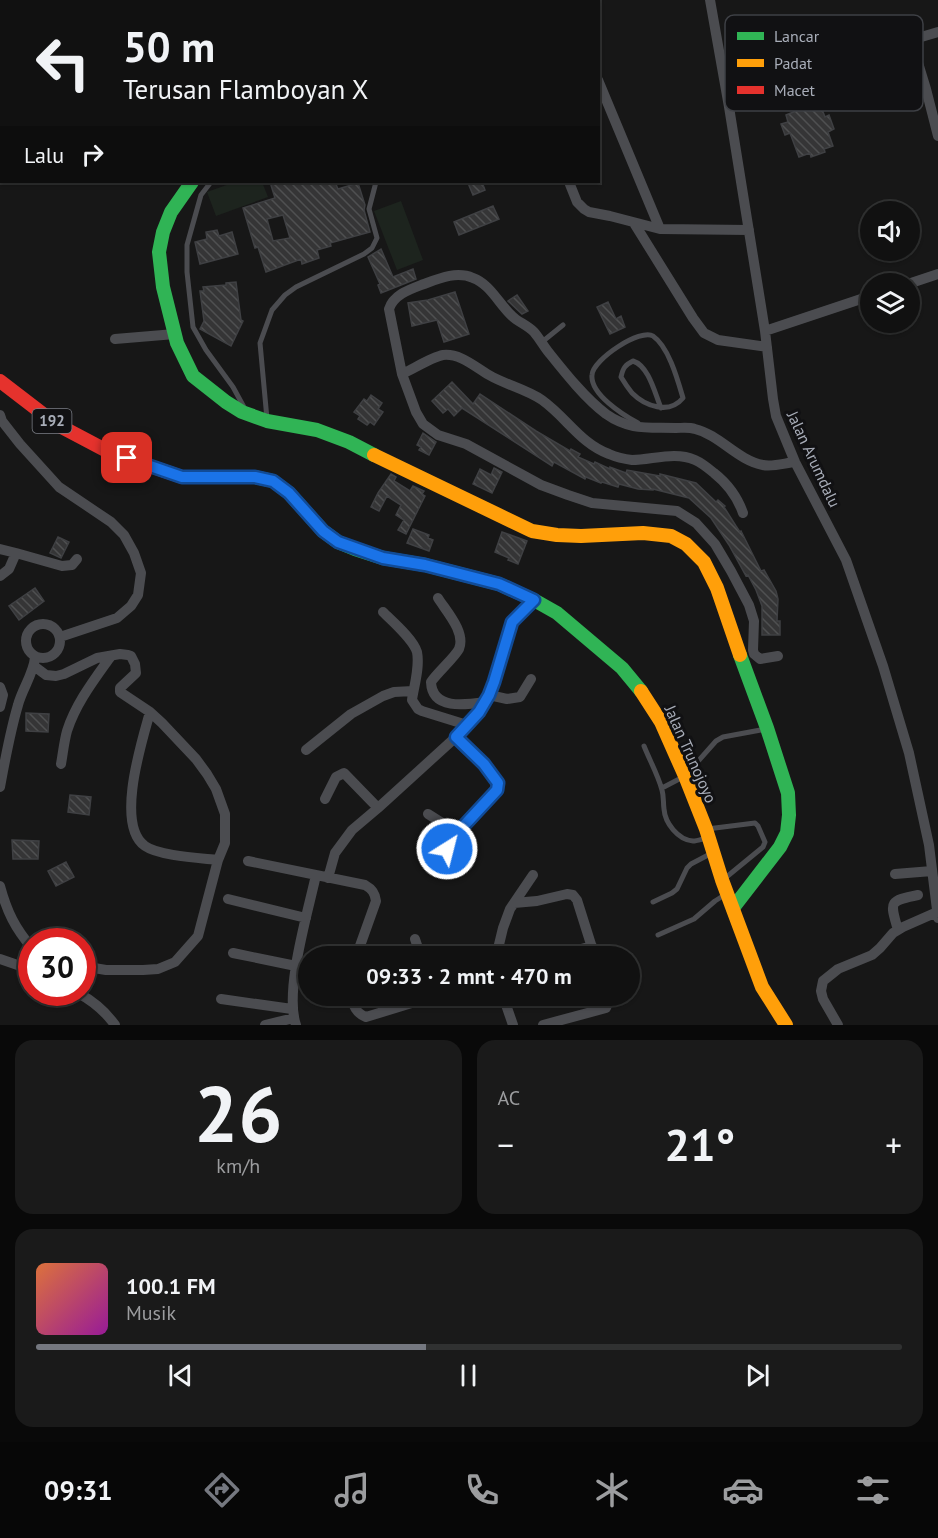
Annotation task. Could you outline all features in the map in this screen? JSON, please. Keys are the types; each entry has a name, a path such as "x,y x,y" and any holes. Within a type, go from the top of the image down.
{"street":[{"name":"Jalan Arumdalu","path":"710,0 725,85"},
{"path":"923,36 938,32"},
{"path":"923,79 938,135"},
{"path":"600,85 660,229"},
{"name":"Jalan Arumdalu","path":"729,111 765,331 776,416 795,462 846,560 883,666 909,753 929,845 937,915"},
{"path":"191,183 171,212 163,232 159,252 163,287 177,343 193,376 226,402 247,414 267,421 317,430 349,442 532,531 581,536 643,533 671,536 686,544 704,562 717,588 788,793 787,833 780,847 733,908"},
{"path":"569,183 577,201 590,212 660,229 749,230"},
{"path":"634,223 704,333 718,340 767,347"},
{"path":"920,280 938,274"},
{"path":"778,656 760,659 754,654 754,621 749,605 715,544 696,523 677,511 592,503 567,495 541,485 466,444 438,435 423,424 416,412 402,374 390,305 398,296 413,288 455,275 474,278 482,282 513,318 534,332 582,391 605,413 620,422 647,428 694,429 715,438 762,465 795,462"},
{"path":"765,331 860,299"},
{"path":"115,339 175,334"},
{"path":"402,374 441,355 451,355 465,360 541,400 557,412 586,442 608,454 634,460 678,456 693,458 719,477 732,491 743,513"},
{"name":"Jalan Trunojoyo","path":"0,381 56,424 109,452 182,477 255,477 273,481 289,493 323,531 338,542 383,558 425,565 499,584 557,613 622,668 662,722 707,833 762,987 786,1025"},
{"path":"0,415 20,444 59,487 111,522 124,535 141,573 138,595 131,606 117,618 60,637"},
{"path":"0,549 62,566 72,565 76,559"},
{"path":"0,576 9,569 16,553"},
{"path":"438,598 458,627 459,649 431,682 431,691 435,697 445,703 468,705 487,699 520,697 531,679"},
{"path":"328,878 335,853 352,830 468,725 487,699 512,622 534,600"},
{"path":"383,612 412,642 417,653 411,700 418,709 468,725"},
{"path":"0,787 18,704 34,662 54,655 61,644 57,630 45,624 39,624 28,632 26,646 34,662 46,675 64,674 97,658 120,654 131,657 135,664 136,674 120,688 120,692 162,723 196,759 216,789 225,814 225,843 218,860 198,936 175,962 158,969 96,968"},
{"path":"61,764 66,733 74,712 111,656"},
{"path":"0,687 3,695 0,707"},
{"path":"306,750 351,714 383,696 394,692 413,691"},
{"path":"150,712 135,768 132,790 131,815 138,838 145,846 158,852 218,860"},
{"path":"436,866 458,832 497,790 498,783 484,764 456,737"},
{"path":"325,800 336,777 344,773 378,808"},
{"path":"429,814 458,832"},
{"path":"248,861 365,885 373,891 376,901 361,946"},
{"path":"895,874 932,871"},
{"path":"499,946 513,903 533,874"},
{"path":"294,1017 296,966 316,876"},
{"path":"0,886 5,906 18,932"},
{"path":"513,903 573,895 577,900 592,946"},
{"path":"898,930 893,907 895,901 918,895"},
{"path":"228,899 306,918"},
{"path":"838,1025 823,999 821,991 823,981 838,969 872,955 898,930 937,915"},
{"path":"415,939 417,946"},
{"path":"233,953 296,966"},
{"path":"0,959 18,965"},
{"path":"221,999 294,1017"},
{"path":"96,1004 115,1025"},
{"path":"354,1006 359,1015 366,1017 402,1006"},
{"path":"506,1006 513,1025"},
{"path":"543,1025 607,1006"},
{"path":"265,1025 294,1017"}],"lane":[{"path":"210,183 201,195 187,245 187,272 193,327 206,350 233,387 247,414"},
{"path":"267,421 260,343 272,310 285,295 296,287 372,248 377,238 369,210 376,183"},
{"path":"542,342 563,325"},
{"path":"647,428 622,414 606,401 592,383 595,365 612,350 645,334 653,336 671,361 683,398 680,402 662,408 645,402 631,392 621,376 623,368 628,363 633,361 639,363 645,370 662,408"},
{"path":"662,788 685,776 716,741 723,737 767,728"},
{"path":"644,746 662,788 667,823 679,836 694,841 707,833 755,823 765,842 715,901 694,919 658,935"},
{"path":"653,902 677,889 687,868 713,852"}],"green space":[{"path":"232,183 262,183 268,197 216,216 207,192"},
{"path":"401,201 423,260 397,270 374,211"}],"building":[{"path":"796,111 823,111 825,117 829,115 834,129 828,132 833,146 811,157 810,153 799,157 790,133 785,135 781,124 788,122 786,115"},
{"path":"270,183 335,183 338,189 358,183 370,232 330,243 331,246 317,250 319,258 302,264 301,259 266,272 258,247 255,248 243,208 275,198","holes":["283,215 290,238 273,241 267,219"]},
{"path":"468,183 482,183 485,190 473,195"},
{"path":"493,206 499,219 459,235 454,222"},
{"path":"217,230 219,236 232,232 238,254 200,264 195,242 207,239 206,232"},
{"path":"381,249 393,277 413,269 416,279 381,293 378,285 380,284 368,257"},
{"path":"236,282 243,321 231,346 200,329 204,321 200,291 204,291 203,287"},
{"path":"455,292 469,334 444,342 437,320 412,326 408,303"},
{"path":"517,295 528,311 522,314 508,301"},
{"path":"608,302 616,319 621,316 625,327 610,334 597,307"},
{"path":"452,382 473,404 480,394 536,431 570,451 571,449 580,454 578,457 594,464 595,462 626,473 627,470 660,476 660,474 696,483 716,502 718,500 725,506 741,531 761,571 764,570 776,591 780,635 762,635 762,606 756,590 711,518 689,498 653,489 638,489 619,484 618,487 586,477 585,479 554,462 552,466 462,408 454,416 448,409 443,413 432,401"},
{"path":"371,395 382,403 378,409 383,412 374,425 370,422 367,425 358,419 360,416 354,412 364,399 367,401"},
{"path":"423,433 436,442 429,455 419,450 421,447 417,445"},
{"path":"494,468 502,472 492,493 473,484 480,469 491,475"},
{"path":"391,474 396,477 394,481 410,491 413,486 424,491 422,494 425,496 406,534 398,530 404,520 396,515 401,505 387,496 379,511 371,507"},
{"path":"413,529 429,535 428,538 433,540 429,551 407,543"},
{"path":"502,532 527,541 518,564 495,552"},
{"path":"58,537 69,542 61,558 50,553"},
{"path":"35,588 44,601 19,620 9,606"},
{"path":"26,713 49,714 48,732 26,731"},
{"path":"70,795 91,797 89,815 68,812"},
{"path":"12,840 39,841 38,859 13,859"},
{"path":"66,862 74,877 56,886 48,871"}],"traffic: fast":[{"path":"191,183 171,212 163,232 159,252 163,287 177,343 193,376 242,412 267,421 317,430 349,442 374,455"},
{"path":"222,477 255,477 273,481 289,493 323,531 338,542 355,549 383,558 425,565 499,584 534,600 557,613 622,668 641,691"},
{"path":"733,908 780,847 787,833 789,815 788,793 740,655"}],"traffic: slow":[{"path":"374,455 532,531 581,536 643,533 671,536 686,544 704,562 717,588 740,655"},
{"path":"641,691 661,722 685,776 762,987 786,1025"}],"traffic: jam":[{"path":"0,381 56,424 109,452 182,477 222,477"}],"route":[{"path":"127,458 182,477 255,477 273,481 289,493 323,531 338,542 383,558 425,565 499,584 534,600 512,622 489,695 479,712 456,737 484,764 498,783 497,790 458,832 447,849"}]}
